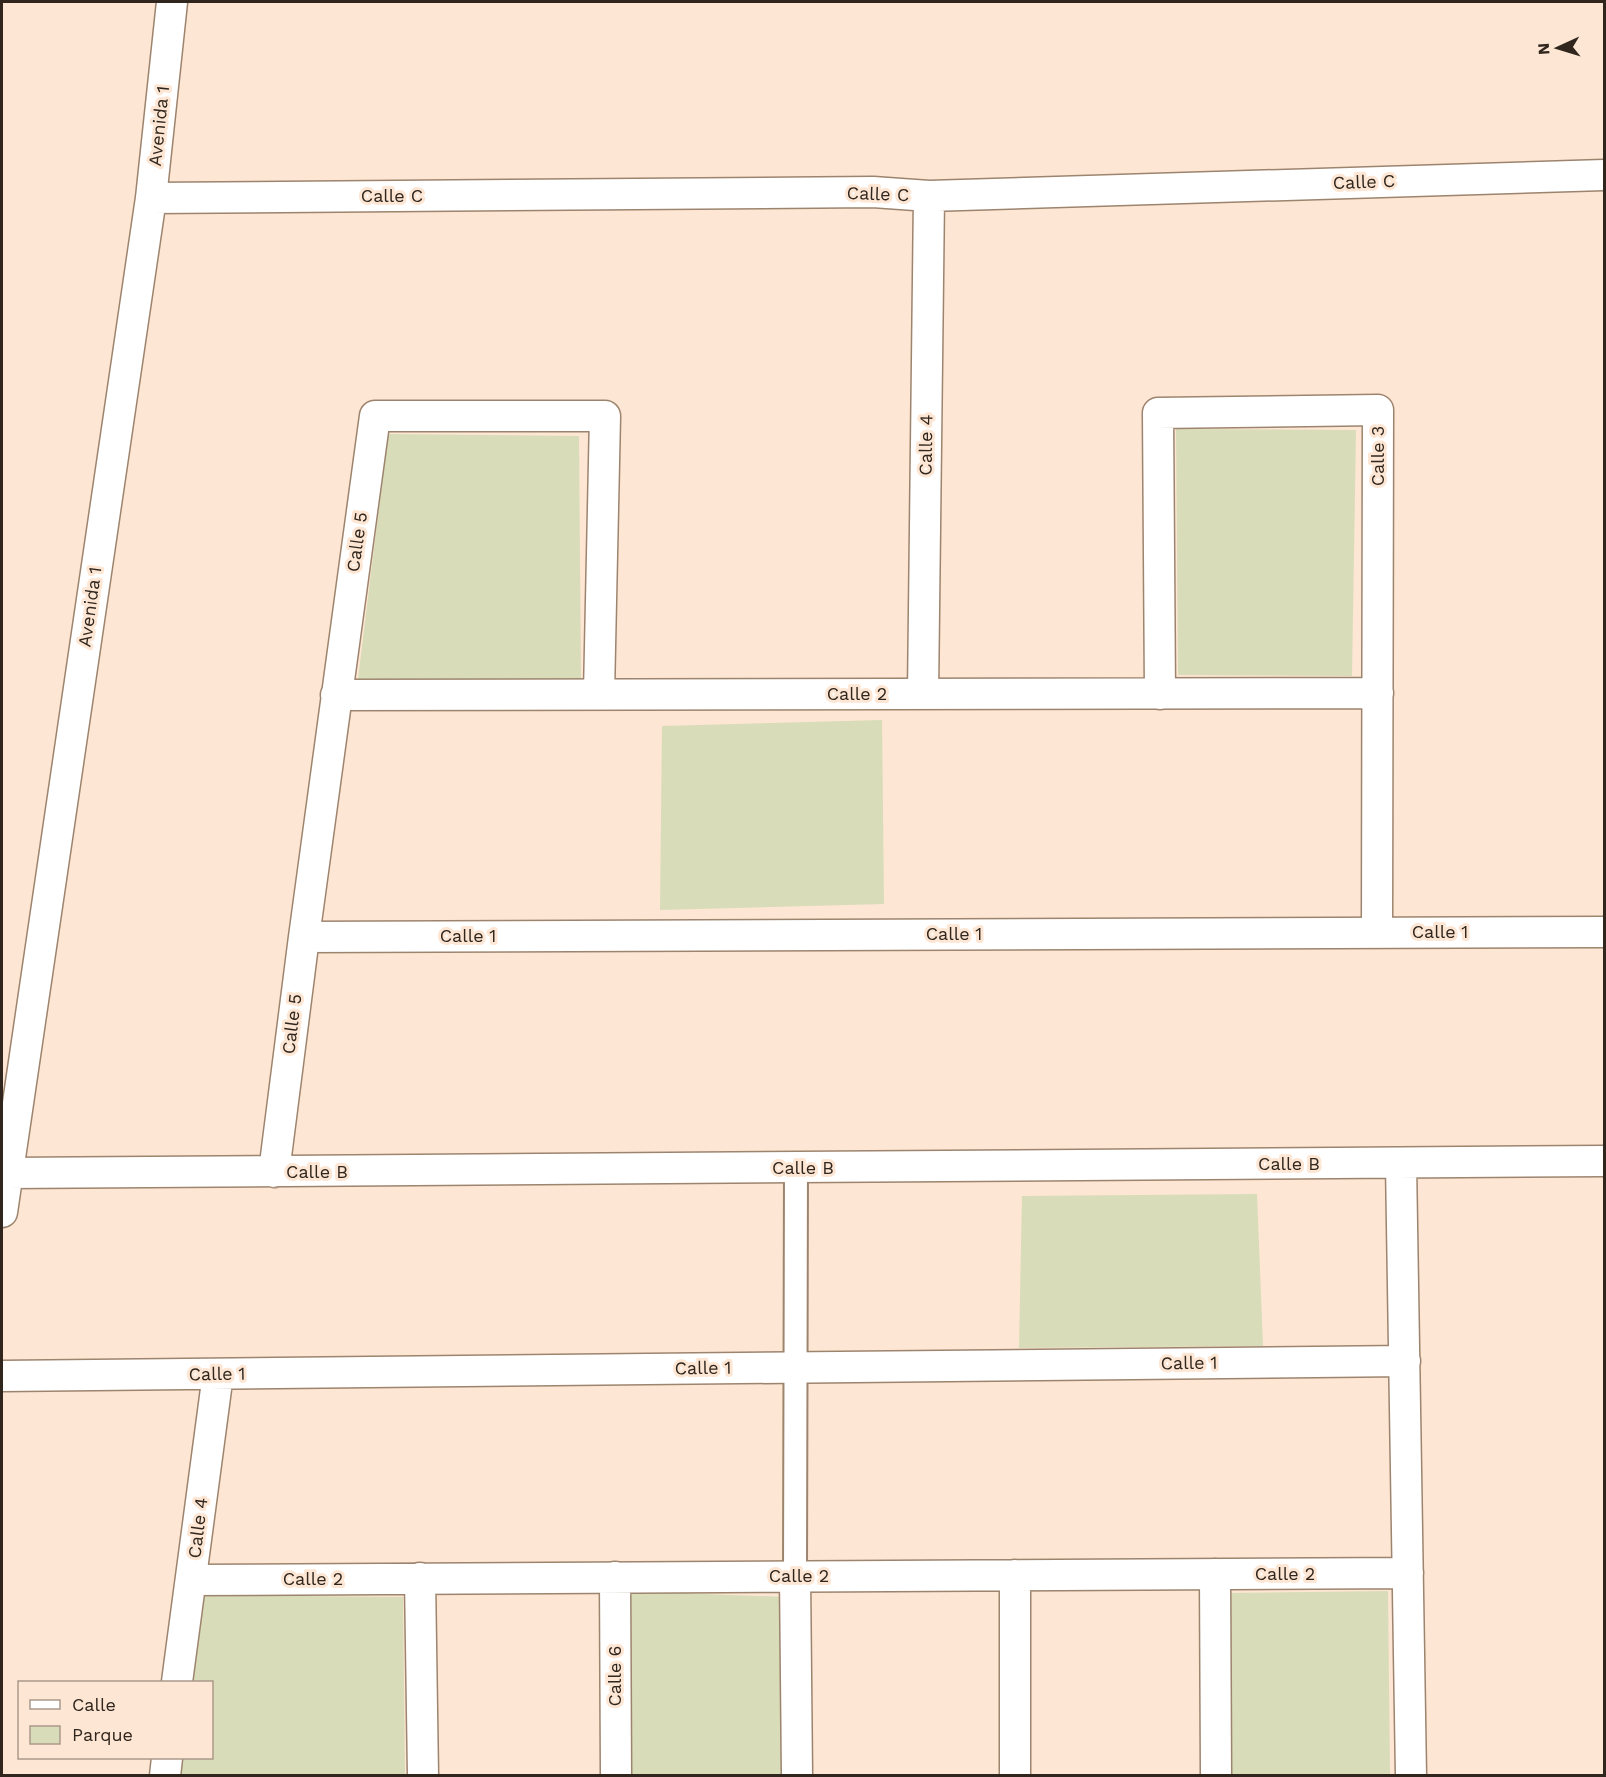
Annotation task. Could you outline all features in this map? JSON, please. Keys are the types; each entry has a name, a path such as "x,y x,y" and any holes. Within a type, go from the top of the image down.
{"street":[{"name":"Avenida 1","path":"2,1212 4,1172 151,198 172,2"},
{"name":"Calle C","path":"151,198 873,192 929,196 1605,175"},
{"name":"Calle 4","path":"923,694 929,196"},
{"name":"Calle 3","path":"1160,694 1158,413 1378,410 1377,932"},
{"name":"Calle 5","path":"274,1172 375,416 605,416 599,694"},
{"name":"Calle 2","path":"336,695 1378,693"},
{"name":"Calle 1","path":"304,937 1605,932"},
{"name":"Calle B","path":"4,1172 274,1172 1605,1161"},
{"path":"1401,1163 1411,1776"},
{"path":"796,1168 797,1776"},
{"name":"Calle 1","path":"2,1376 1405,1361"},
{"name":"Calle 4","path":"177,1681 218,1374"},
{"name":"Calle 2","path":"191,1580 1408,1573"},
{"path":"1215,1574 1216,1776"},
{"path":"1015,1575 1015,1776"},
{"name":"Calle 6","path":"615,1577 616,1776"},
{"path":"420,1578 423,1776"},
{"path":"165,1776 167,1759"}],"green space":[{"path":"1176,429 1356,430 1352,676 1178,675"},
{"path":"388,434 579,436 581,682 358,679"},
{"path":"882,720 884,904 660,910 662,726"},
{"path":"1257,1194 1263,1346 1019,1348 1022,1196"},
{"path":"629,1591 785,1597 787,1775 630,1775"},
{"path":"1388,1591 1390,1775 1228,1775 1226,1593"},
{"path":"204,1595 403,1597 405,1775 179,1776 182,1759 213,1759 213,1681 192,1681"}]}
